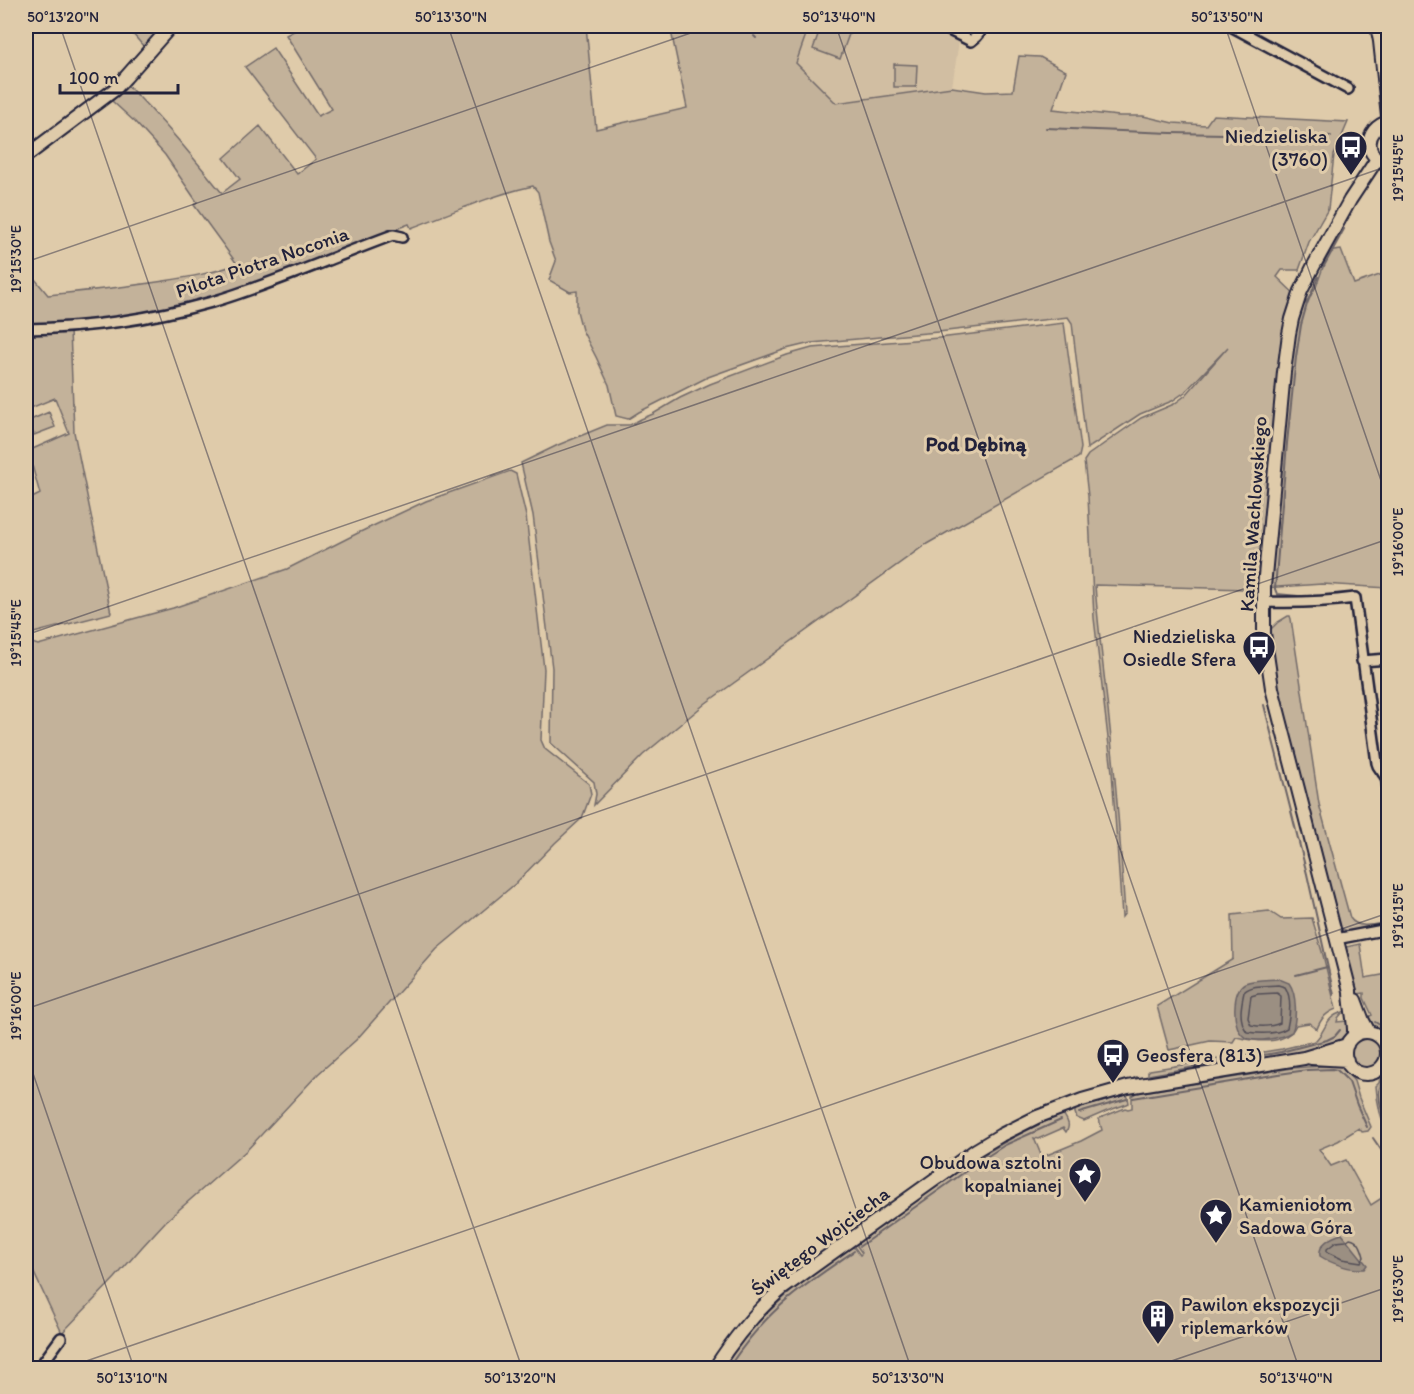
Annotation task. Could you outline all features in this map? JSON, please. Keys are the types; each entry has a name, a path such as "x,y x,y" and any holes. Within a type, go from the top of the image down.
{"street":[{"path":"26,156 114,90 171,26"},
{"path":"941,26 971,41 985,26"},
{"path":"1231,26 1348,90"},
{"path":"1377,26 1389,116"},
{"path":"1383,161 1370,148 1371,136 1376,128 1389,122"},
{"name":"Kamila Wachlowskiego","path":"1369,1032 1350,991 1272,688 1266,648 1264,602 1282,384 1293,319 1301,291 1312,267 1350,200 1383,161"},
{"name":"Pilota Piotra Noconia","path":"26,329 109,324 175,312 260,286 393,235 402,237"},
{"path":"1264,602 1324,602 1355,598 1377,763 1389,788"},
{"path":"1362,661 1389,659"},
{"path":"1336,939 1389,929"},
{"name":"Kamila Wachlowskiego","path":"1350,991 1350,1007 1354,1025 1350,1041"},
{"path":"1362,1032 1369,1032 1378,1036 1387,1046 1387,1061 1377,1071 1367,1074 1355,1071 1349,1066 1345,1051 1350,1041 1362,1032"},
{"name":"Świętego Wojciecha","path":"715,1368 736,1336 783,1288 976,1150 1020,1125 1066,1105 1119,1089 1304,1058 1350,1041"},
{"name":"Świętego Wojciecha","path":"1304,1058 1347,1060"},
{"path":"39,1368 61,1338"}],"shaded area":[{"path":"126,26 152,26 158,33 145,48"},
{"path":"303,26 586,26 596,129 687,108 670,26 809,26 796,63 836,103 952,87 986,92 1013,91 1019,56 1040,57 1066,71 1053,109 1119,116 1143,116 1173,123 1206,125 1213,115 1348,122 1334,155 1328,209 1309,242 1299,270 1282,270 1277,277 1305,304 1316,287 1327,256 1334,251 1341,250 1354,284 1388,272 1388,588 1322,584 1247,589 1095,585 1118,810 1125,913 1122,917 1112,772 1094,618 1084,461 1088,455 1141,418 1174,404 1186,395 1228,347 1185,392 1172,401 1140,414 1087,449 1072,323 1068,317 938,332 811,343 786,349 708,377 628,419 616,416 609,385 582,330 577,311 577,291 570,292 549,280 556,261 549,242 538,192 533,186 486,199 411,228 409,224 262,281 194,303 112,320 26,325 26,268 48,295 173,279 237,264 194,205 197,202 165,155 112,101 128,86 165,125 222,193 240,179 224,158 260,126 297,174 316,159 245,67 273,48 318,116 332,109 286,35"},
{"path":"809,26 923,26 959,41 952,87 836,103 796,63"},
{"path":"821,26 852,26 840,59 813,49"},
{"path":"894,64 917,65 916,87 894,87"},
{"path":"1064,323 1081,448 1079,457 925,545 706,703 643,755 594,805 596,794 594,782 551,743 552,668 533,515 521,463 607,425 630,425 710,384 812,348 939,338"},
{"path":"70,330 74,432 111,613 26,635 26,501 40,494 28,451 69,433 55,398 26,410 26,333"},
{"path":"49,412 55,427 34,435 28,421"},
{"path":"510,471 516,474 526,516 544,669 541,740 545,749 589,784 591,794 582,818 515,884 437,949 356,1040 318,1074 247,1150 166,1221 62,1333 26,1256 26,644 29,642 38,645 173,608 287,569 426,501"},
{"path":"1288,616 1291,619 1319,804 1350,918 1353,922 1362,925 1388,922 1388,926 1347,931 1340,928 1276,682 1271,629"},
{"path":"1269,911 1281,919 1312,918 1336,1009 1324,1016 1317,1029 1309,1023 1296,1025 1285,1037 1278,1040 1261,1041 1236,1037 1233,1042 1210,1041 1169,1050 1157,1006 1233,959 1232,915"},
{"path":"1360,944 1365,978 1388,974 1388,1043 1365,1018 1372,1015 1364,993 1357,994 1346,947"},
{"path":"1343,1012 1337,1022 1347,1021 1346,1034 1330,1044 1330,1048 1151,1079 1148,1077 1150,1070 1282,1049 1315,1041 1329,1020"},
{"path":"1366,1038 1376,1043 1381,1053 1376,1063 1366,1068 1356,1063 1351,1053 1356,1043"},
{"path":"1336,1065 1342,1067 1354,1081 1371,1127 1368,1131 1362,1132 1359,1128 1319,1149 1331,1166 1346,1160 1371,1205 1388,1194 1388,1368 724,1368 749,1332 798,1286 851,1247 855,1248 860,1255 862,1253 857,1246 858,1243 956,1173 1033,1127 1061,1115 1064,1115 1068,1123 1066,1132 1063,1128 1038,1139 1034,1138 1042,1157 1102,1130 1099,1119 1125,1108 1132,1108 1132,1096 1137,1093 1293,1068"},
{"path":"1388,1070 1388,1134 1377,1099 1376,1086"},
{"path":"1126,1095 1129,1103 1127,1104 1084,1121 1077,1118 1075,1109"}],"water":[{"path":"1279,979 1289,983 1294,994 1295,1014 1292,1032 1267,1040 1246,1038 1236,1024 1235,1016 1236,1000 1241,987 1253,981"},
{"path":"1342,1234 1367,1265 1364,1269 1342,1266 1320,1256 1323,1245"}],"waterway":[{"path":"1046,128 1331,136"},
{"path":"1324,266 1344,229"},
{"path":"1298,596 1277,594 1275,589 1296,357 1301,325 1318,277"},
{"path":"1264,705 1307,874 1334,995"},
{"path":"1296,975 1327,967"},
{"path":"1375,1022 1388,1030"},
{"path":"1150,1075 1281,1052 1327,1040 1340,1030"},
{"path":"1133,1098 1279,1074 1332,1069 1337,1070 1349,1082 1367,1127"},
{"path":"1388,1074 1381,1083 1379,1092 1381,1108 1388,1128"},
{"path":"1133,1079 1137,1077"},
{"path":"1079,1113 1127,1099"},
{"path":"860,1246 1005,1145 1061,1120"},
{"path":"1373,1138 1388,1160"},
{"path":"728,1368 752,1336 779,1307 854,1251"}],"place":[{"name":"Niedzieliska (3760)","path":"1351,176"},
{"name":"Niedzieliska Osiedle Sfera","path":"1259,676"},
{"name":"Geosfera (813)","path":"1113,1084"},
{"name":"Obudowa sztolni kopalnianej","path":"1085,1203"},
{"name":"Kamieniołom Sadowa Góra","path":"1216,1244"},
{"name":"Pawilon ekspozycji riplemarków","path":"1158,1345"}],"district":[{"name":"Pod Dębiną","path":"976,444"}]}
